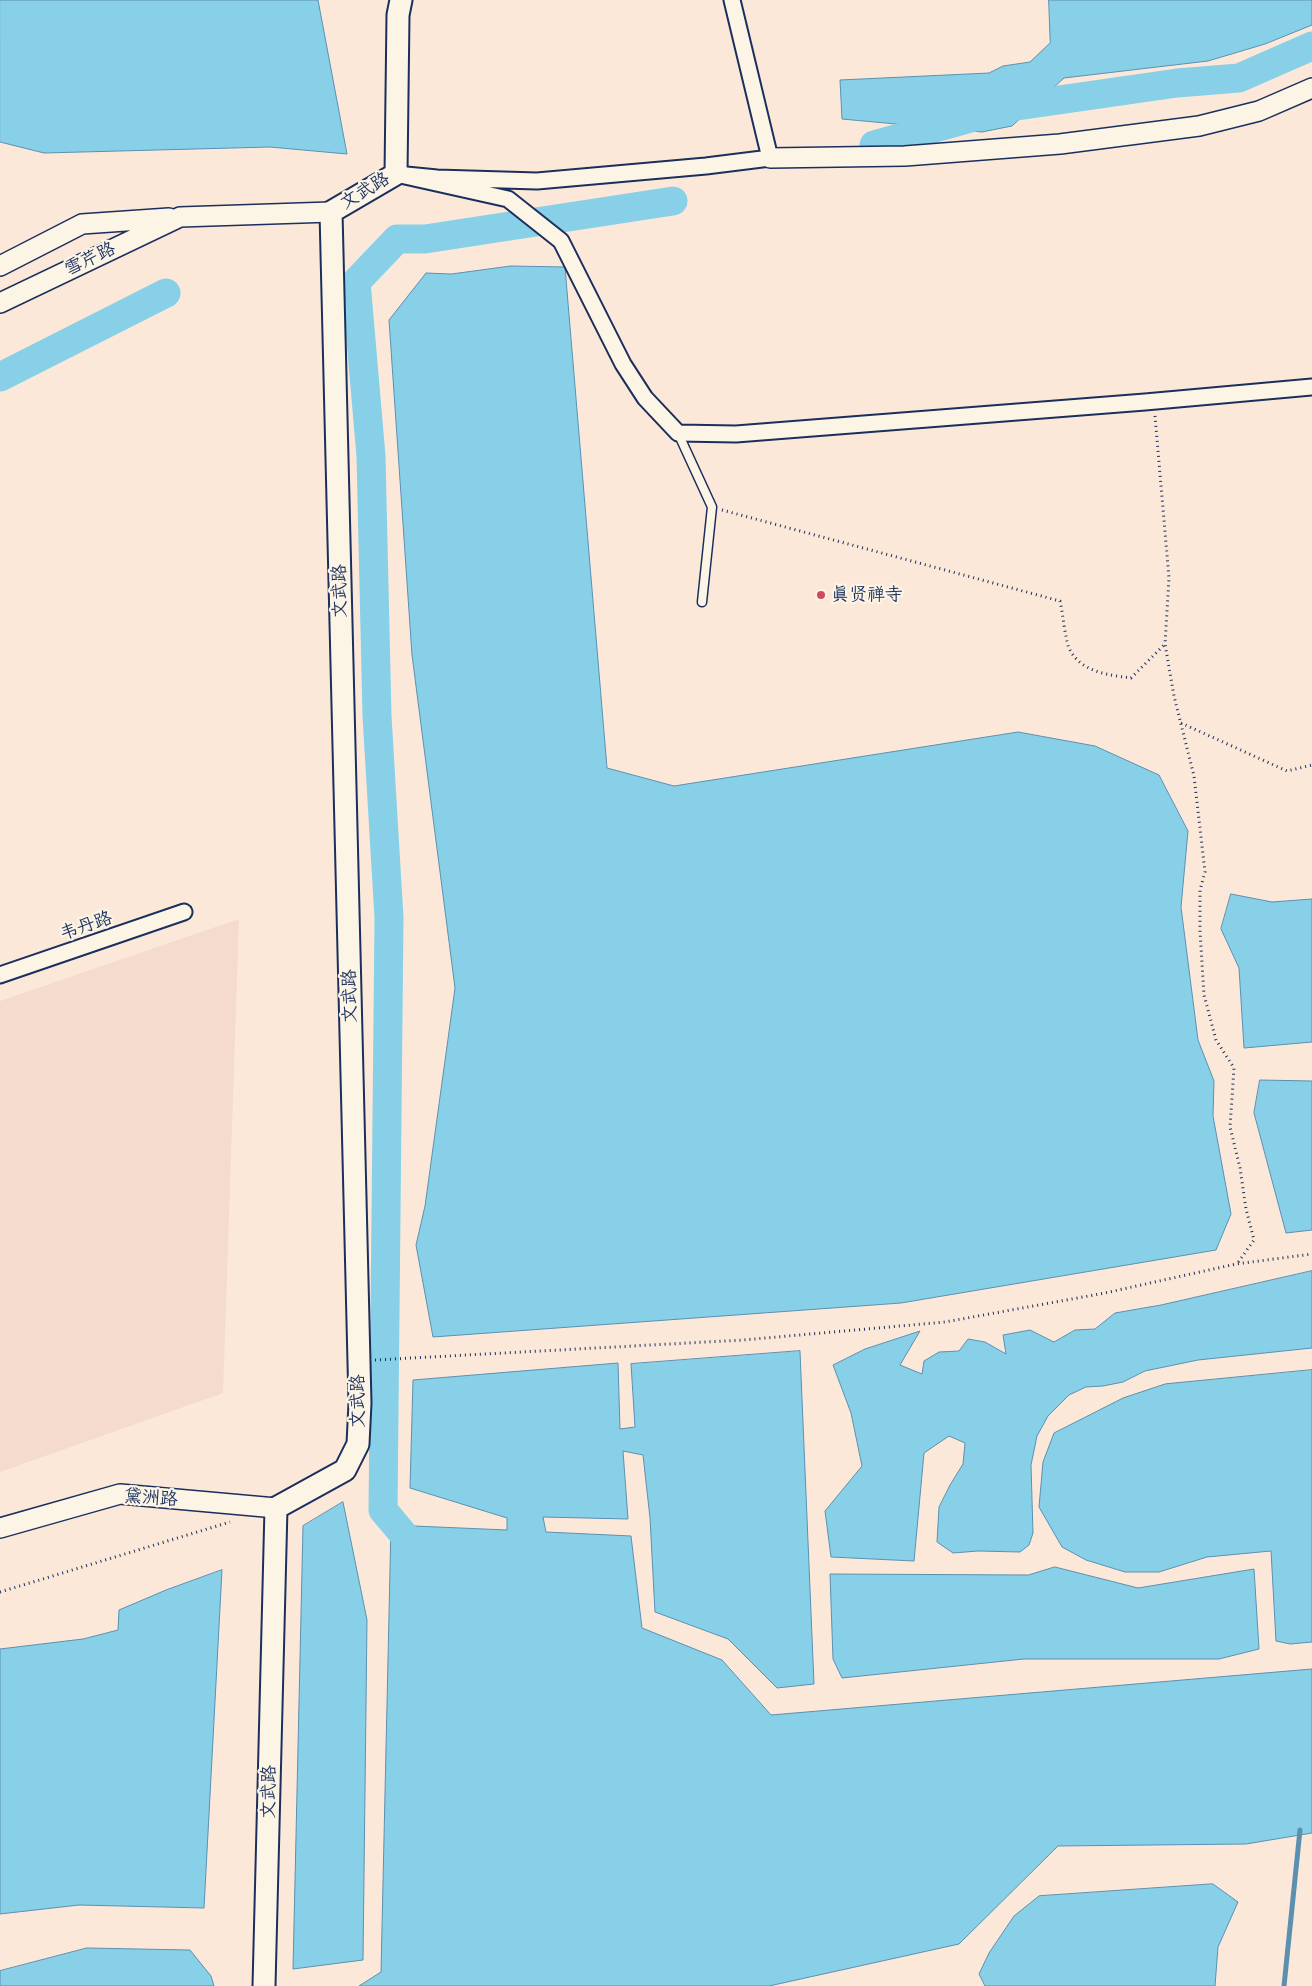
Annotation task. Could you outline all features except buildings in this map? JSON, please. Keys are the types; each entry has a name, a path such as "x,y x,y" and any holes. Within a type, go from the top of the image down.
{"main road":[{"name":"文武路","path":"264,1986 276,1508 345,1470 358,1444 359,1412 331,212 396,174 398,14 401,0"}],"street":[{"path":"732,0 770,158"},
{"path":"396,174 437,178 537,181 706,166 770,158 905,156 1060,144 1199,126 1259,111 1312,88"},
{"path":"396,174 508,200 561,241 623,364 645,398 678,433 736,434 1312,387"},
{"name":"雪芹路","path":"0,266 82,224 180,217 331,212"},
{"name":"雪芹路","path":"0,303 180,217"},
{"name":"韦丹路","path":"0,975 184,912"},
{"name":"黛洲路","path":"0,1528 120,1494 276,1508"}],"lane":[{"path":"678,433 712,507 702,602"}],"path":[{"path":"1156,401 1155,412 1169,578 1165,644 1194,776 1205,872 1200,890 1200,931 1204,995 1216,1040 1234,1068 1230,1127 1254,1240 1236,1264"},
{"path":"712,507 1060,601 1070,648 1086,668 1131,678 1165,644"},
{"path":"1181,723 1287,771 1312,765"},
{"path":"370,1360 743,1340 945,1322 1105,1293 1236,1264 1312,1254"},
{"path":"0,1592 238,1519"}],"shaded area":[{"path":"239,919 223,1393 0,1472 0,1001"}],"water":[{"path":"0,0 318,0 347,154 270,147 44,153 0,142"},
{"path":"1049,0 1312,0 1312,25 1265,44 1208,61 1064,78 1012,126 982,132 842,119 840,80 989,73 1003,66 1030,62 1050,43"},
{"path":"511,266 565,267 607,768 674,786 1018,732 1095,746 1159,775 1188,831 1181,907 1198,1040 1214,1081 1213,1116 1231,1214 1216,1250 901,1303 433,1337 416,1245 425,1206 455,988 412,655 389,320 426,273 451,274"},
{"path":"1231,894 1272,902 1312,899 1312,1042 1244,1048 1239,968 1221,929"},
{"path":"1260,1080 1312,1081 1312,1230 1286,1233 1254,1113"},
{"path":"1312,1271 1312,1348 1198,1360 1145,1371 1123,1382 1086,1387 1069,1395 1048,1416 1037,1436 1031,1465 1033,1533 1029,1545 1020,1552 978,1551 953,1553 937,1542 939,1507 963,1464 965,1443 949,1436 924,1453 914,1561 831,1557 825,1511 862,1466 851,1413 833,1365 865,1349 920,1331 900,1365 922,1374 924,1361 939,1352 959,1351 968,1339 985,1342 1006,1354 1003,1335 1030,1330 1054,1342 1075,1330 1095,1329 1115,1313 1161,1305"},
{"path":"800,1351 814,1684 777,1688 728,1639 655,1612 650,1518 643,1455 623,1451 628,1519 543,1517 546,1532 631,1536 642,1628 722,1660 771,1715 1312,1669 1312,1833 1246,1844 1058,1846 959,1944 769,1986 359,1986 381,1972 391,1525 507,1530 507,1518 410,1488 413,1380 618,1363 620,1429 635,1427 631,1364"},
{"path":"1312,1370 1312,1642 1290,1644 1276,1641 1271,1551 1207,1557 1159,1572 1125,1572 1086,1560 1062,1547 1039,1507 1043,1462 1054,1433 1123,1398 1165,1384"},
{"path":"343,1502 367,1620 363,1960 293,1969 303,1526"},
{"path":"1055,1567 1138,1588 1254,1569 1259,1649 1219,1659 1024,1659 842,1678 833,1659 830,1574 1028,1575"},
{"path":"222,1570 204,1908 79,1905 0,1914 0,1649 83,1639 118,1630 119,1610 166,1590"},
{"path":"1213,1884 1238,1902 1218,1947 1215,1986 985,1986 979,1974 989,1953 1014,1916 1039,1896"},
{"path":"87,1948 190,1950 211,1976 214,1986 0,1986 0,1971"}],"waterway":[{"path":"874,145 1010,107 1177,83 1239,78 1312,46"},
{"path":"420,1554 383,1510 389,918 377,716 371,456 356,282 397,239 425,239 673,201"},
{"path":"0,377 166,293"},
{"path":"1284,1986 1300,1830"}],"place":[{"name":"真贤禅寺","path":"821,595"}]}
